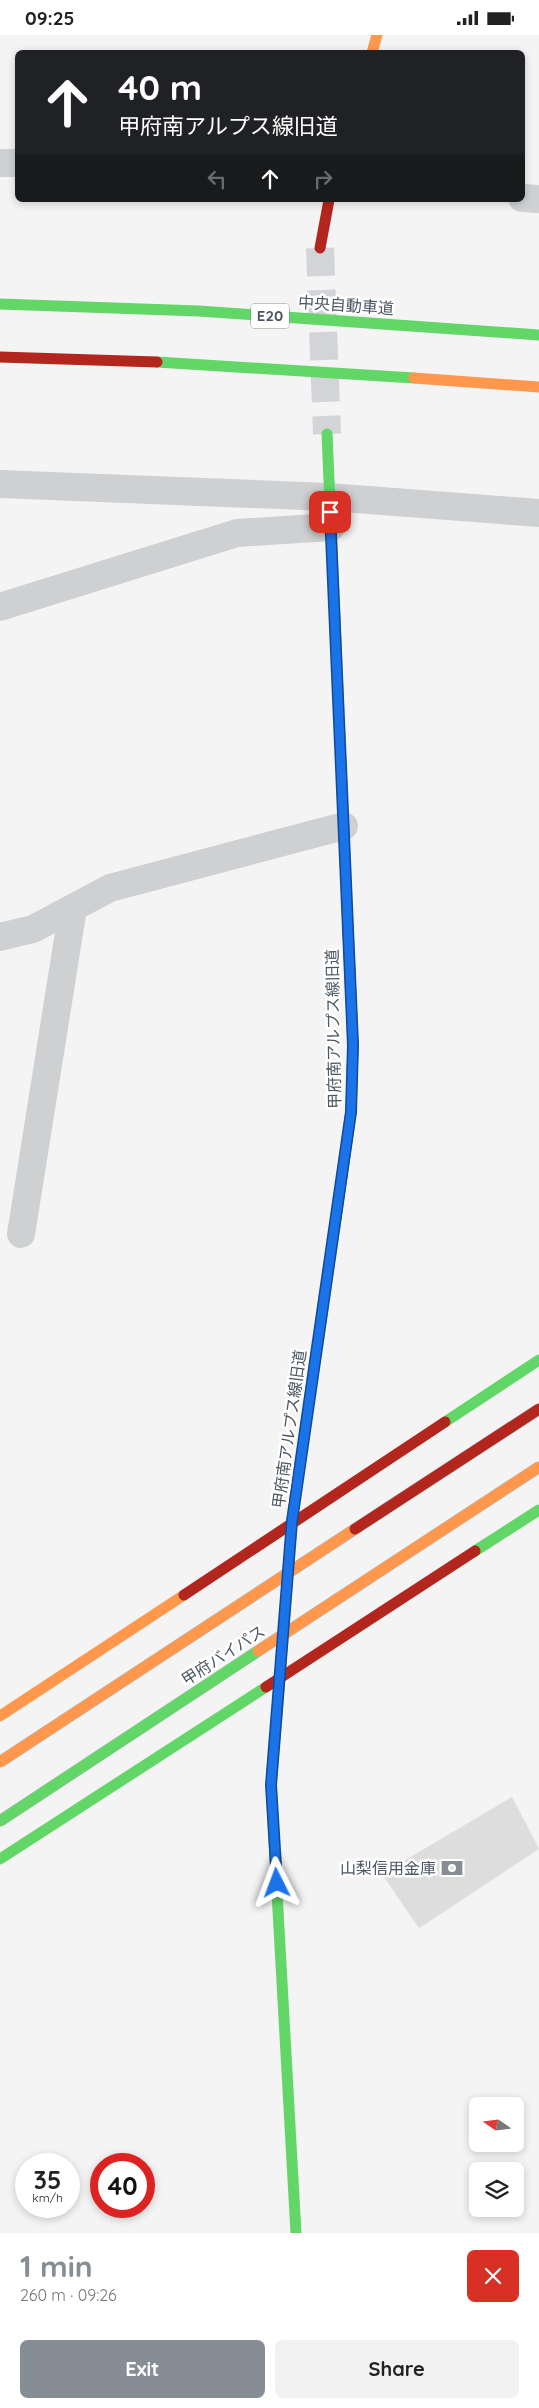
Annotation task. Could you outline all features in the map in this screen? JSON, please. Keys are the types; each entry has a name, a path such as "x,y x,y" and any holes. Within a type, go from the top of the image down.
{"main road":[{"path":"373,50 377,35"},
{"path":"320,248 329,202"},
{"name":"中央自動車道","path":"0,305 199,311 539,335"},
{"path":"0,357 196,363 539,387"},
{"name":"甲府南アルプス線旧道","path":"296,2233 271,1785 292,1521 351,1112 353,1045 327,434"},
{"path":"0,1716 539,1359"},
{"name":"甲府バイパス","path":"0,1762 539,1409"},
{"name":"甲府バイパス","path":"0,1821 539,1467"},
{"path":"0,1859 279,1681 539,1510"}],"street":[{"path":"0,163 15,163"},
{"path":"525,198 539,199"},
{"path":"0,484 329,497 539,513"},
{"path":"0,607 237,533 331,527"},
{"path":"0,937 33,929 110,888 344,826"},
{"path":"21,1234 72,908"}],"building":[{"path":"512,1797 539,1849 419,1928 382,1874"}],"tunnel":[{"path":"320,248 327,434"}],"traffic: fast":[{"path":"0,304 199,311 539,335"},
{"path":"157,362 414,378"},
{"path":"327,434 331,526"},
{"path":"301,1458 336,1218"},
{"path":"445,1422 539,1360"},
{"path":"475,1551 539,1510"},
{"path":"0,1821 258,1651"},
{"path":"0,1859 266,1687"},
{"path":"277,1715 271,1785 296,2233"}],"traffic: slow":[{"path":"373,50 377,35"},
{"path":"414,378 539,387"},
{"path":"331,526 348,928"},
{"path":"277,1715 292,1521 301,1458"},
{"path":"258,1651 539,1467"},
{"path":"0,1762 355,1529"},
{"path":"0,1716 184,1595"}],"traffic: jam":[{"path":"320,248 329,202"},
{"path":"0,357 157,362"},
{"path":"336,1218 351,1112 353,1045 348,928"},
{"path":"355,1529 539,1409"},
{"path":"184,1595 445,1422"},
{"path":"266,1687 475,1551"}],"place":[{"name":"山梨信用金庫","path":"452,1868"}],"route":[{"path":"277,1883 271,1785 292,1521 351,1112 353,1045 330,512"}]}
